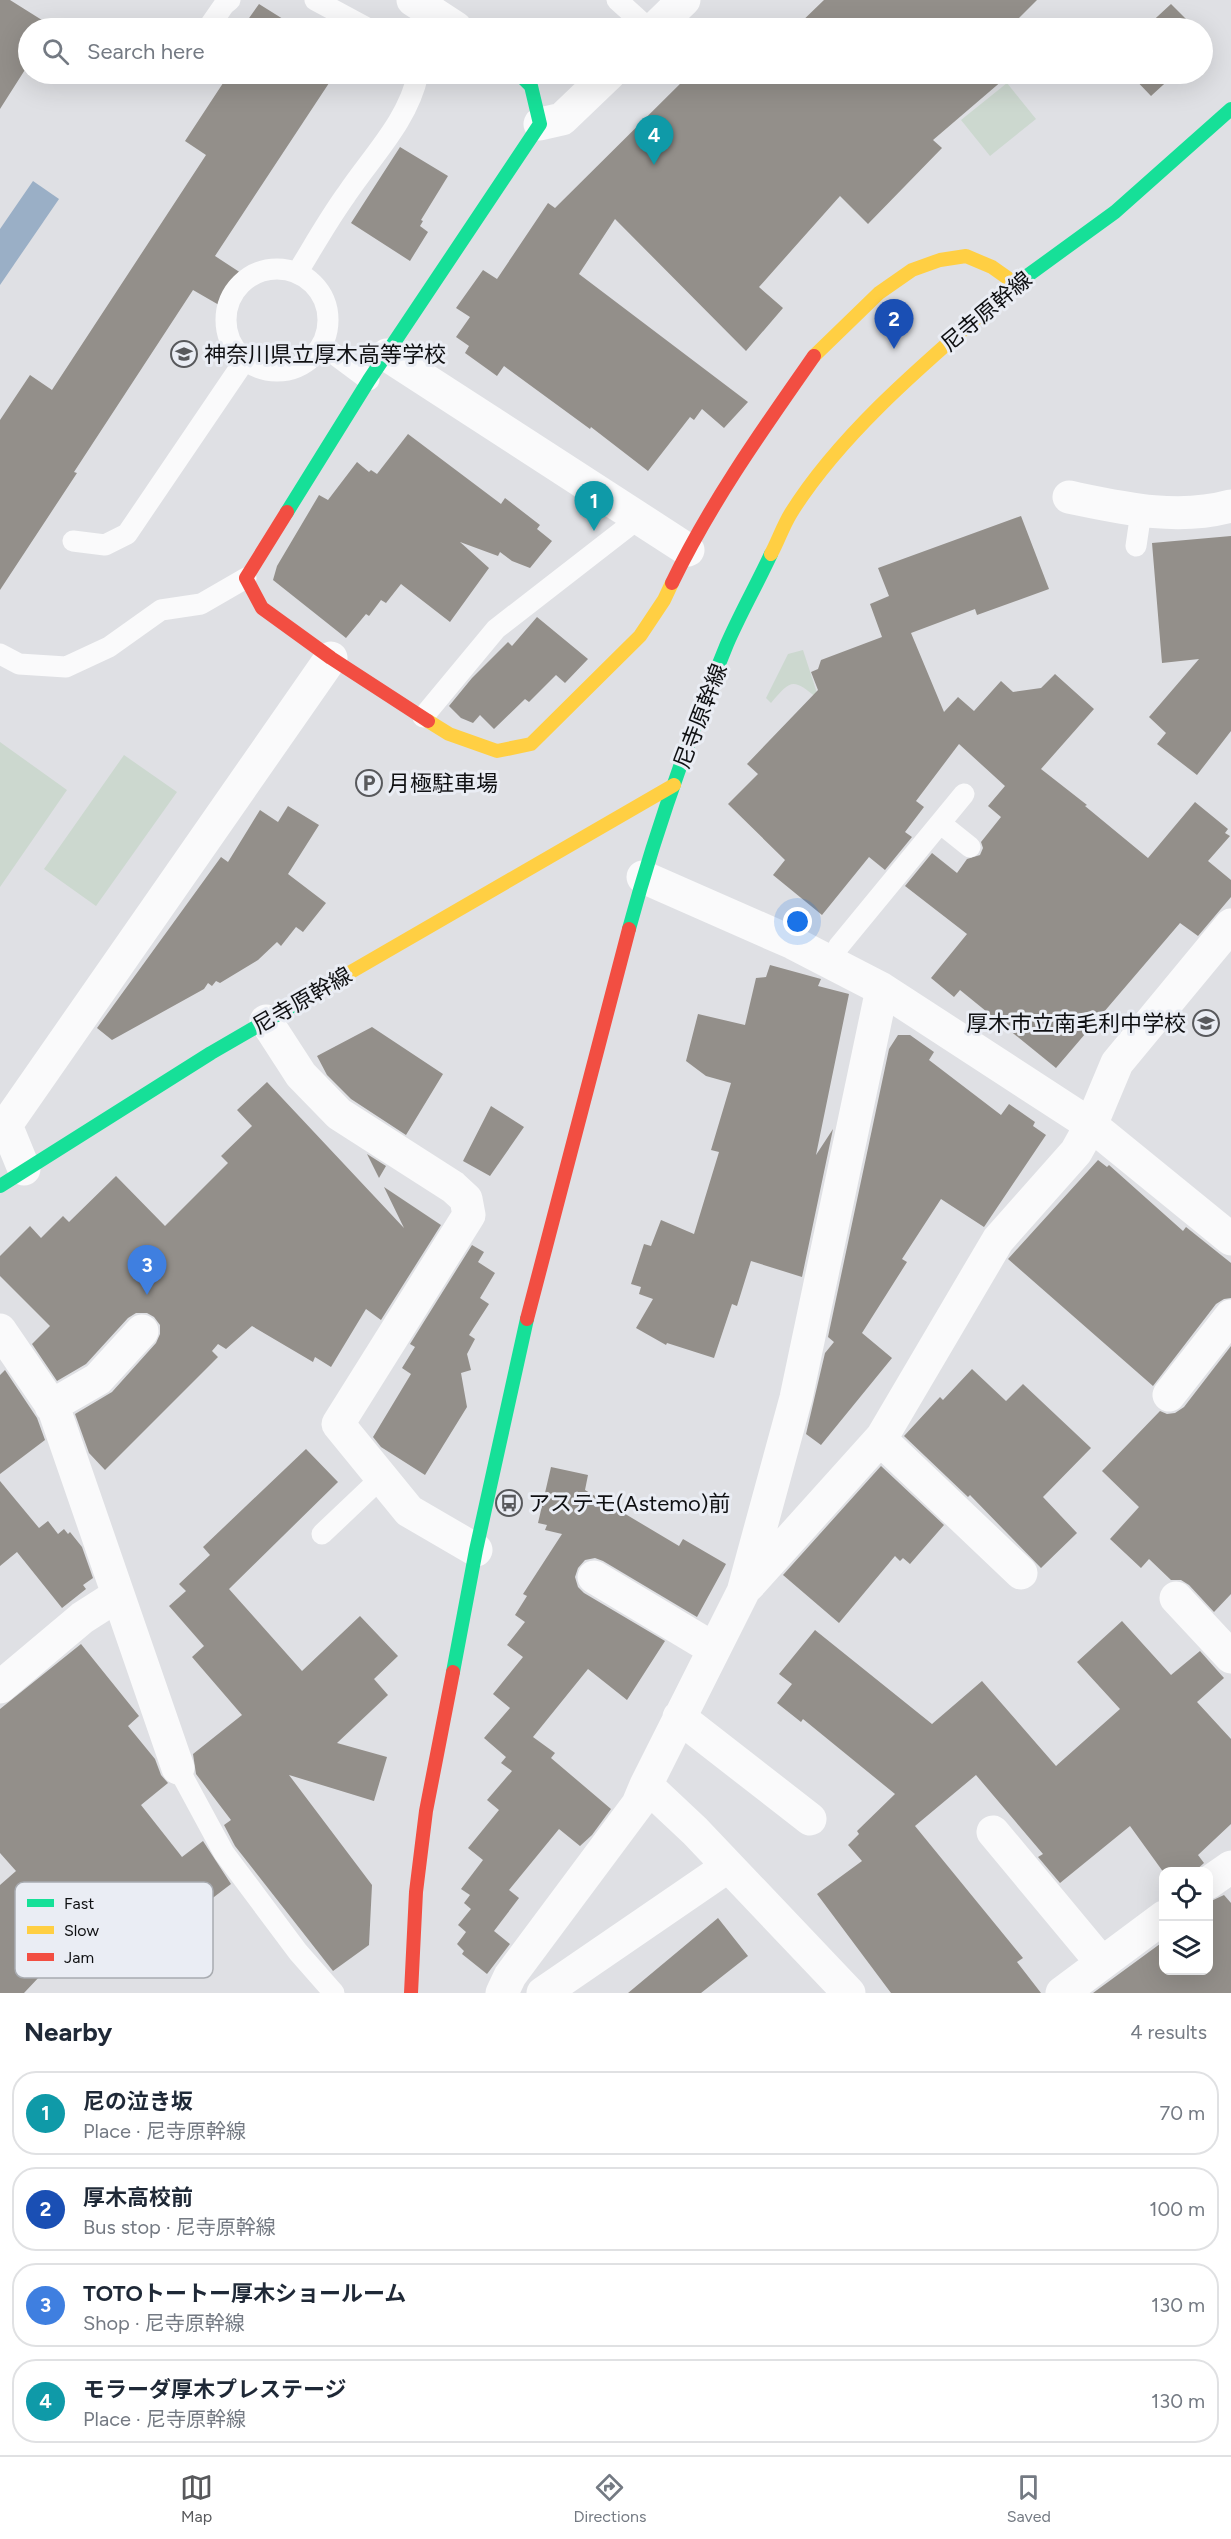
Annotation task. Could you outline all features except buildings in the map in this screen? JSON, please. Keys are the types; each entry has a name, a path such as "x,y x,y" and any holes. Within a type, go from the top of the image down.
{"street":[{"path":"413,0 441,18"},
{"path":"665,18 684,0"},
{"path":"529,84 540,124"},
{"path":"599,84 562,119 540,124 378,368 246,578 262,608 331,658 449,734 497,751 531,744 640,636 663,600 688,550 750,448 816,353 879,293 912,270 940,260 966,256 992,267 1016,284"},
{"name":"尼寺原幹線","path":"12,1177 266,1021 674,785 728,643 791,513 844,444 927,361 1016,284 1115,212 1231,109"},
{"path":"378,368 639,518 688,550"},
{"path":"1069,497 1141,512 1212,512 1231,506"},
{"path":"12,1177 6,1125 331,658"},
{"path":"411,1993 416,1892 426,1811 476,1550 534,1287 644,877 674,785"},
{"path":"644,877 723,912 882,989 1090,1125 1231,1239"},
{"path":"743,1592 880,1439 998,1240 1076,1152 1117,1063 1231,926"},
{"path":"502,1993 510,1976 638,1804 743,1592 796,1398 882,989"},
{"path":"266,1021 301,1074 339,1114 453,1187 466,1199 469,1215 338,1424 409,1511 476,1550"},
{"path":"1169,1395 1231,1316"},
{"path":"0,1330 51,1406 178,1768"},
{"path":"51,1406 98,1379 142,1331"},
{"path":"880,1439 1021,1573"},
{"path":"594,1577 714,1649"},
{"path":"0,1687 82,1618 118,1596"},
{"path":"1176,1598 1226,1641"},
{"path":"680,1718 810,1819"},
{"path":"646,1785 695,1831 838,1989"},
{"path":"993,1832 1102,1963"},
{"path":"543,1993 727,1867"},
{"path":"1213,1880 1231,1867"},
{"path":"1062,1993 1159,1921"}],"lane":[{"path":"215,18 230,0"},
{"path":"315,0 348,18"},
{"path":"617,0 637,18"},
{"path":"297,273 345,195 392,132 414,94 416,84"},
{"path":"280,269 297,273 311,282 322,296 328,312 328,329 322,345 312,359 297,367 281,371 265,370 245,360 237,353 229,339 226,322 228,306 235,291 247,279 262,271 280,269"},
{"path":"322,345 378,368"},
{"path":"73,541 105,545 127,534 245,360"},
{"path":"1136,546 1141,512"},
{"path":"423,717 496,629 639,518"},
{"path":"0,654 19,664 66,668 109,647 161,609 201,604 246,578"},
{"path":"830,963 839,946 964,794"},
{"path":"940,823 970,847"},
{"path":"322,1534 381,1477"},
{"path":"178,1768 224,1853 298,1952 334,1993"}],"shaded area":[{"path":"1006,84 1036,119 990,156 961,120"},
{"path":"803,650 817,698 797,684 792,684 783,689 771,703 766,698 788,654"},
{"path":"0,742 67,790 0,887"},
{"path":"124,755 177,792 96,906 44,869"}],"water":[{"path":"33,181 59,199 0,285 0,229"}],"traffic: fast":[{"path":"287,512 369,380 540,124 529,84"},
{"path":"988,308 1016,284 1115,212 1231,109"},
{"path":"629,929 661,821 699,714 727,644 771,554"},
{"path":"0,1186 211,1053 330,984"},
{"path":"453,1672 476,1550 527,1319"}],"traffic: slow":[{"path":"814,356 879,293 912,270 940,260 966,256 992,267 1016,284"},
{"path":"771,554 791,513 832,457 908,378 988,308"},
{"path":"428,721 449,734 497,751 531,744 640,636 664,600 672,583"},
{"path":"330,984 674,785"}],"traffic: jam":[{"path":"672,583 721,495 814,356"},
{"path":"287,512 246,578 262,608 331,658 428,721"},
{"path":"527,1319 629,929"},
{"path":"411,1993 416,1892 426,1811 453,1672"}],"place":[{"name":"モラーダ厚木プレステージ","path":"654,165"},
{"name":"厚木高校前","path":"894,349"},
{"name":"神奈川県立厚木高等学校","path":"184,354"},
{"name":"尼の泣き坂","path":"594,531"},
{"name":"月極駐車場","path":"369,783"},
{"name":"厚木市立南毛利中学校","path":"1206,1023"},
{"name":"TOTOトートー厚木ショールーム","path":"147,1295"},
{"name":"アステモ(Astemo)前","path":"509,1503"}]}
